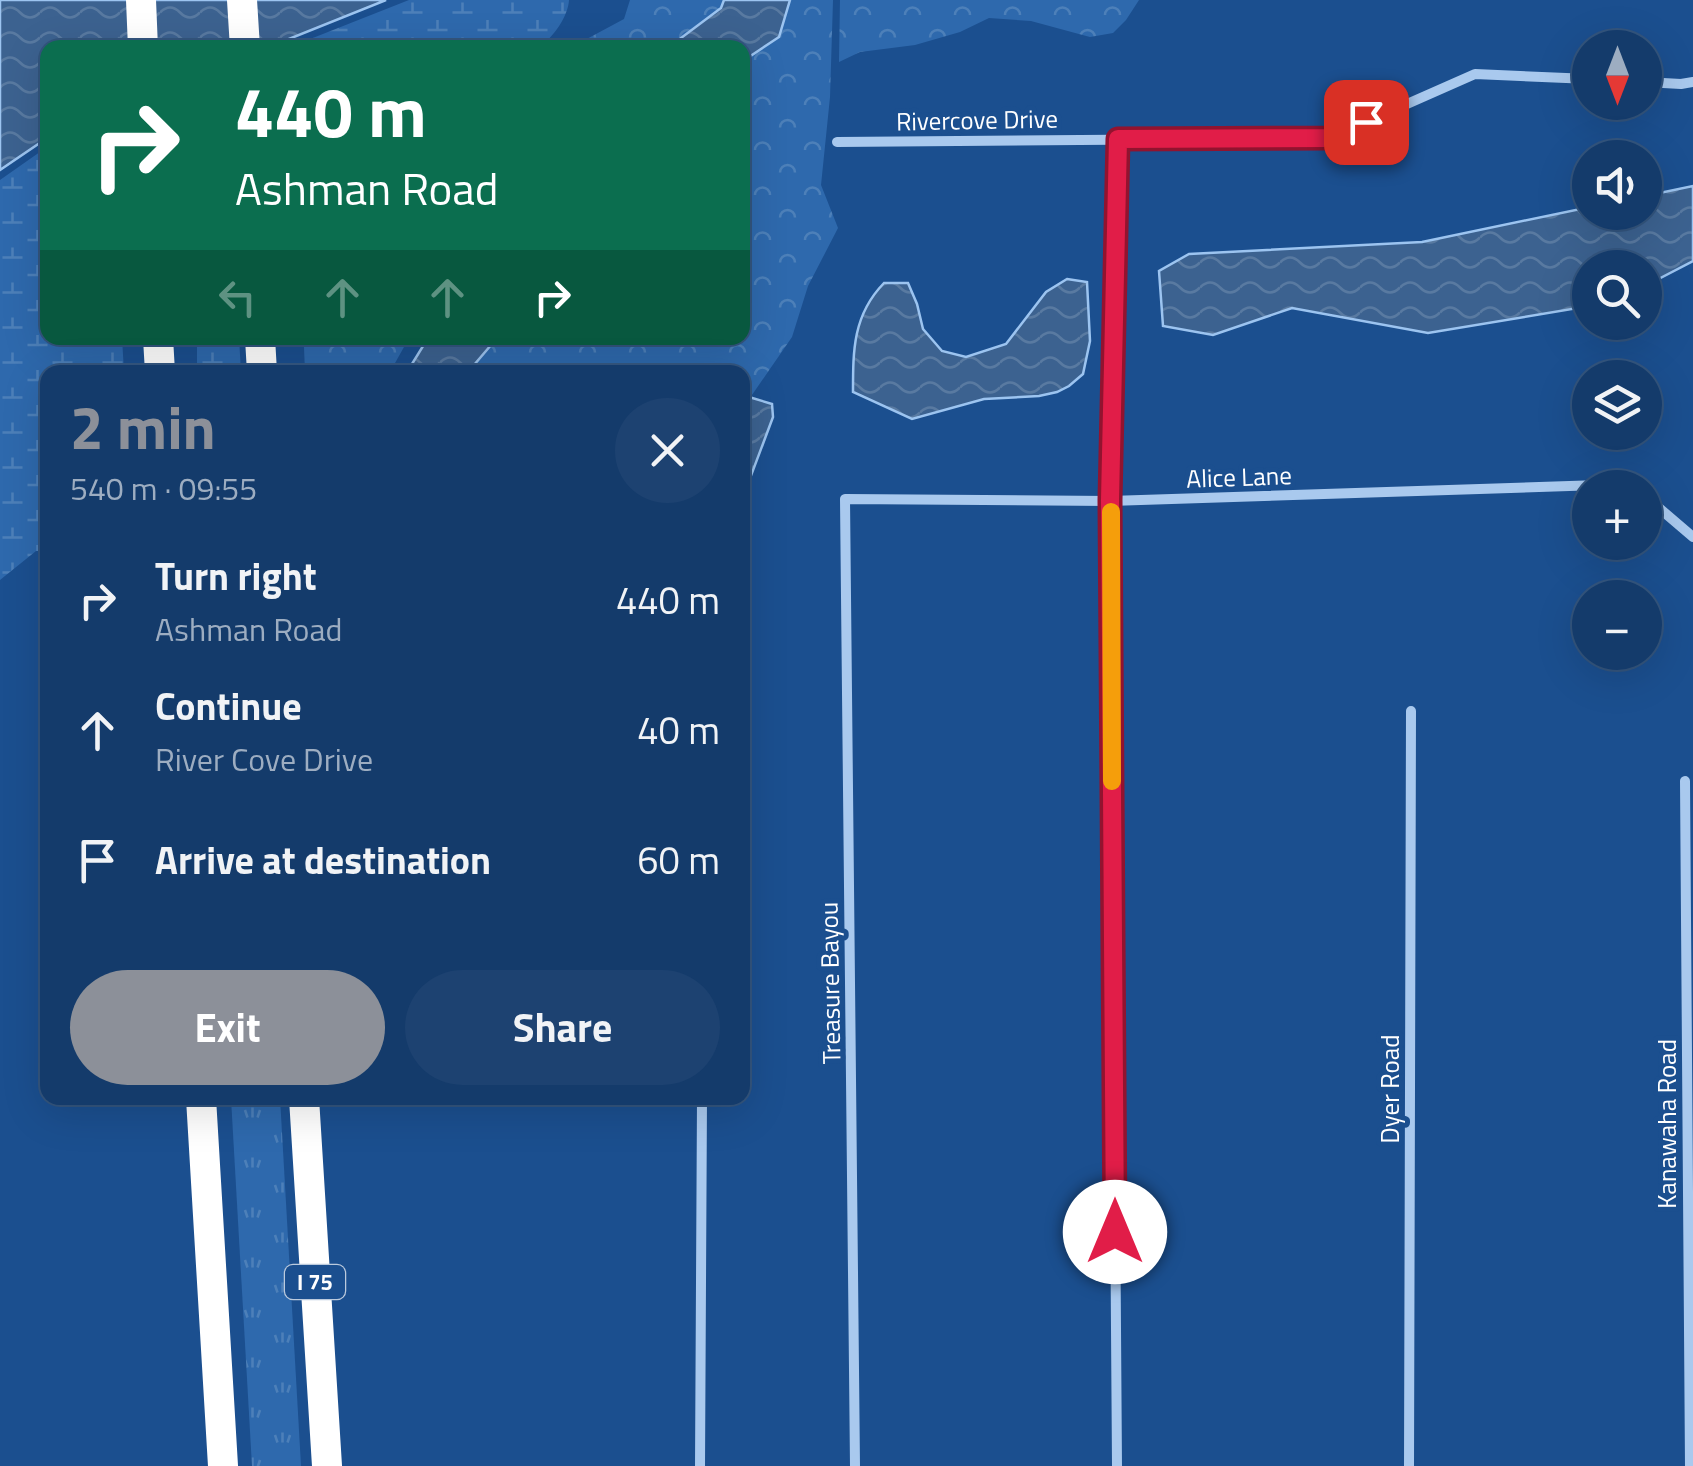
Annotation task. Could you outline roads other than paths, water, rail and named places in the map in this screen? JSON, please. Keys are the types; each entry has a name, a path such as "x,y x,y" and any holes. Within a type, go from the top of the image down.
{"highway":[{"path":"140,0 142,40"},
{"path":"242,0 244,40"},
{"path":"201,1105 223,1466"},
{"name":"I 75","path":"304,1105 326,1466"}],"street":[{"name":"Rivercove Drive","path":"837,142 1330,138 1475,74 1572,78"},
{"path":"1662,83 1693,82"},
{"path":"1117,1466 1110,500 1118,139"},
{"name":"Alice Lane","path":"844,499 1110,500 1572,486"},
{"name":"Treasure Bayou","path":"844,499 855,1466"},
{"path":"1662,509 1693,538"},
{"name":"Dyer Road","path":"1409,1466 1411,711"},
{"name":"Kanawaha Road","path":"1685,781 1691,1463"},
{"path":"700,1466 702,1105"}],"water":[{"path":"0,0 386,0 286,40 40,40 40,143 0,170"},
{"path":"724,0 790,0 779,37 750,56 750,40 678,40 721,8"},
{"path":"1693,186 1693,261 1662,277 1662,250 1572,250 1572,309 1428,333 1292,308 1213,335 1163,326 1159,271 1189,254 1422,242 1572,211 1572,230 1662,230 1662,192"},
{"path":"1067,279 1087,282 1090,341 1083,374 1069,386 1039,396 984,399 912,419 853,392 857,334 866,308 884,283 908,283 923,329 942,351 966,357 1006,344 1046,292"},
{"path":"424,345 491,345 474,365 411,365"},
{"path":"750,397 772,404 773,417 750,478"}]}
